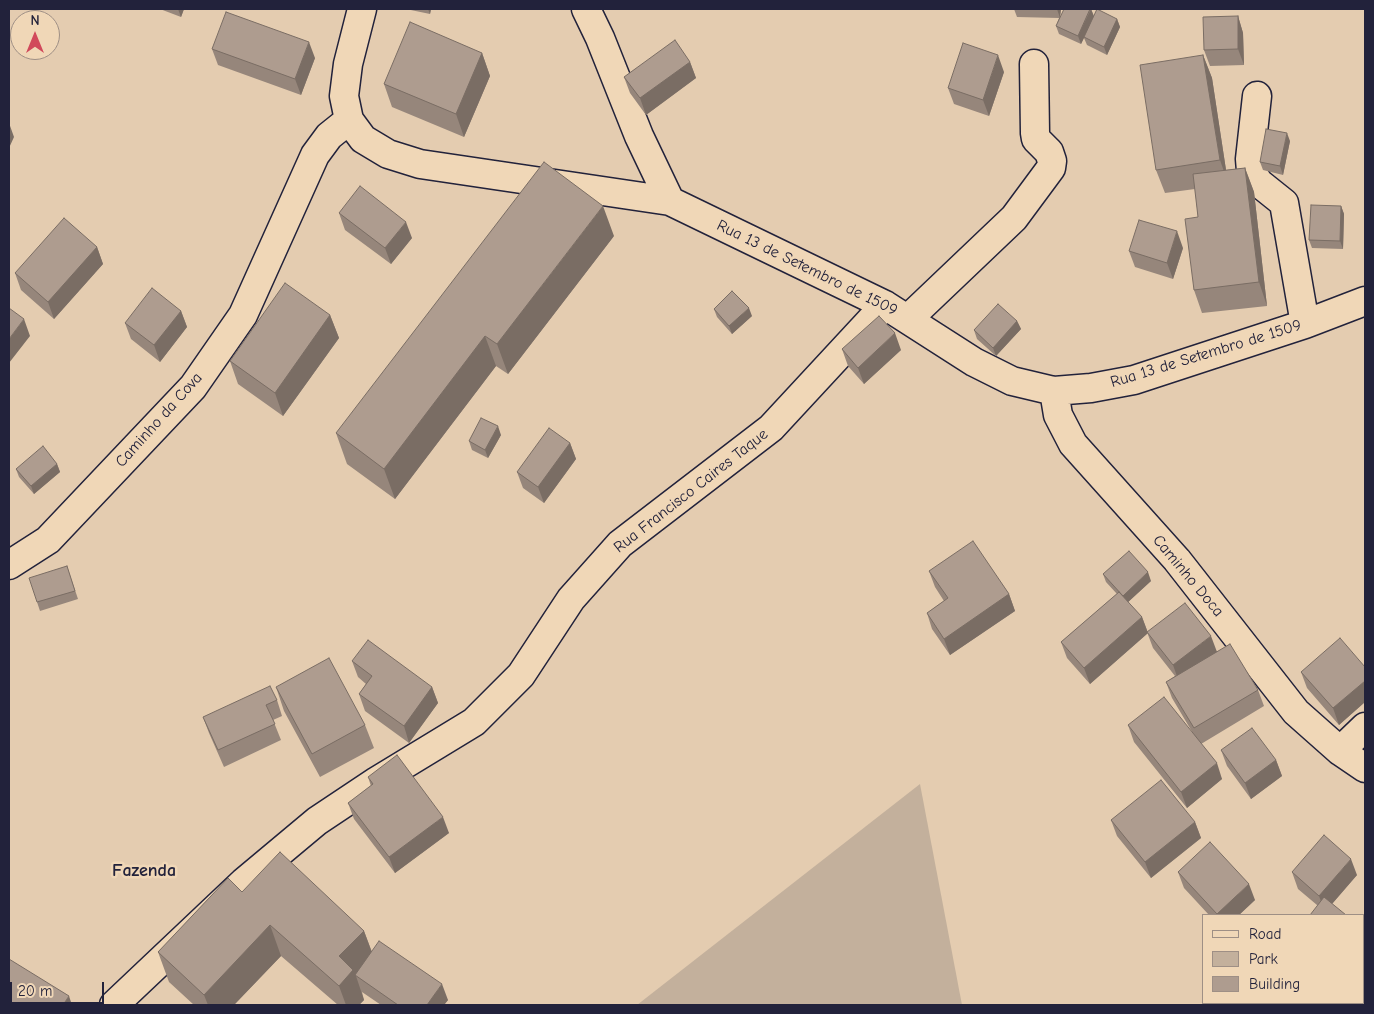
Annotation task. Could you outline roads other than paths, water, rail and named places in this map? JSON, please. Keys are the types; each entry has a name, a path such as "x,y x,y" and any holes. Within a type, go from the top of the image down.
{"street":[{"path":"362,9 348,64 344,96 349,120 363,139 388,154 420,164 670,200"},
{"path":"586,9 600,38 638,136 670,200"},
{"path":"909,318 1014,218 1051,168 1052,161 1049,152 1036,139 1035,133 1034,64"},
{"path":"1257,96 1250,158 1251,171 1259,183 1284,203 1305,324"},
{"name":"Caminho da Cova","path":"9,565 48,540 193,387 243,316 315,155 329,136 349,120"},
{"name":"Rua 13 de Setembro de 1509","path":"670,200 885,305 909,318 974,362 1012,381 1054,390 1091,388 1134,380 1305,324 1365,301"},
{"name":"Rua Francisco Caires Taque","path":"114,1005 244,882 317,821 377,781 474,722 521,675 571,599 620,544 771,428 885,305"},
{"name":"Caminho Doca","path":"1054,390 1058,415 1073,444 1177,560 1296,712 1340,752 1365,768"},
{"path":"1340,752 1365,727"}],"district":[{"name":"Fazenda","path":"144,871"}]}
